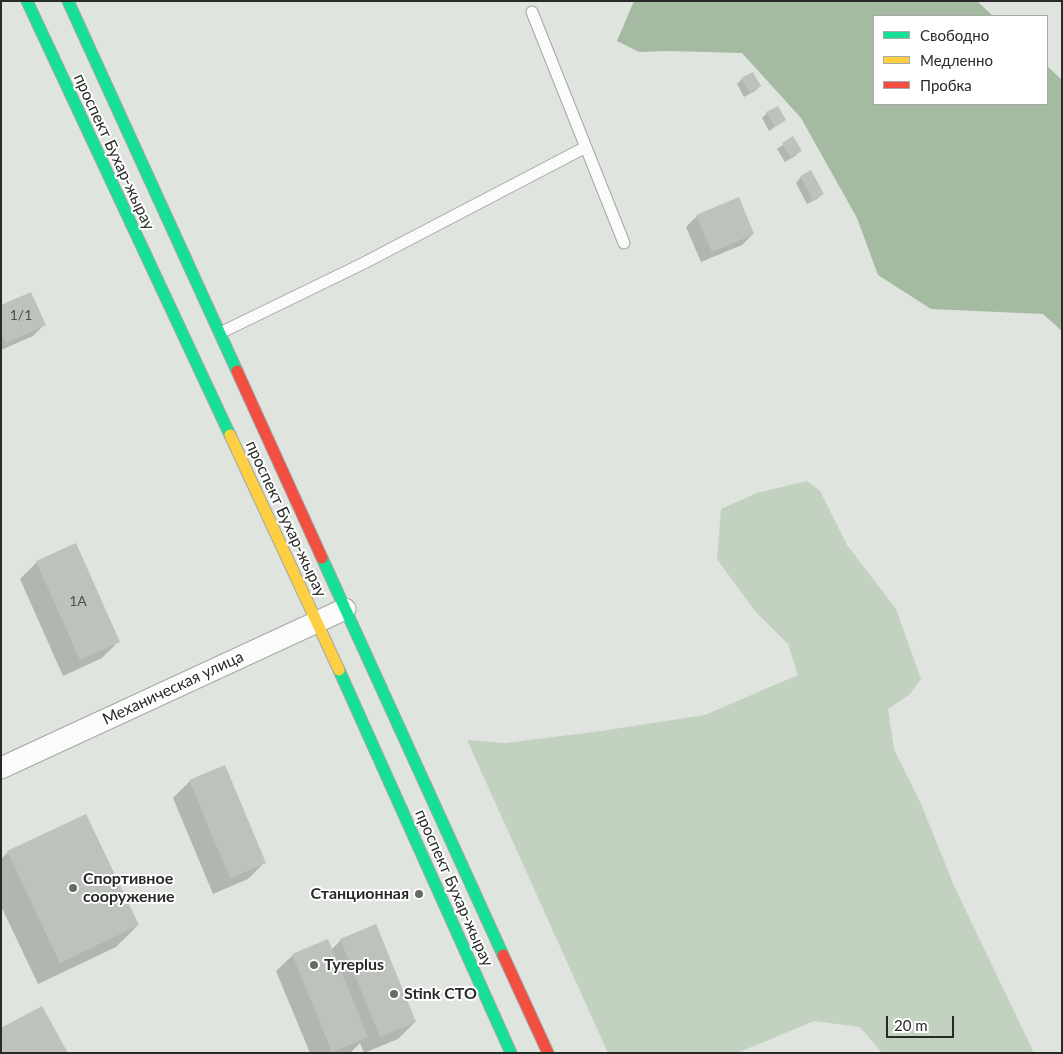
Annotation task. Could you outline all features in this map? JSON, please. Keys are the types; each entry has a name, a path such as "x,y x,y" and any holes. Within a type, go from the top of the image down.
{"main road":[{"name":"проспект Бухар-жырау","path":"27,1 76,110 316,622 511,1053"},
{"name":"проспект Бухар-жырау","path":"68,1 548,1053"}],"street":[{"name":"Механическая улица","path":"1,768 345,609"}],"lane":[{"path":"532,12 624,243"},
{"path":"220,334 362,264 586,147"}],"shaded area":[{"path":"634,1 977,1 992,15 873,15 873,105 1048,105 1048,67 1062,80 1062,331 1043,314 931,309 878,275 857,218 801,118 742,53 639,52 617,41"},
{"path":"807,481 820,491 847,545 896,609 921,679 909,695 888,709 894,749 921,804 955,888 1034,1053 882,1053 860,1027 814,1021 737,1053 608,1053 467,740 505,743 705,715 798,675 788,644 755,611 717,559 721,509 757,493"}],"building":[{"path":"753,72 761,86 750,93 741,78"},
{"path":"778,106 786,120 775,127 766,112"},
{"path":"793,136 802,151 790,157 782,143"},
{"path":"811,170 824,194 813,200 800,176"},
{"path":"739,197 754,234 712,252 696,215"},
{"path":"31,292 46,325 6,343 1,333 1,305"},
{"path":"76,543 120,642 80,660 36,561"},
{"path":"225,765 266,863 230,878 189,780"},
{"name":"Спортивное сооружение","path":"86,814 139,925 60,963 7,851"},
{"path":"376,924 416,1022 380,1037 340,939"},
{"path":"328,939 368,1037 332,1052 292,954"},
{"path":"42,1006 68,1053 1,1053 1,1028"}],"traffic: fast":[{"path":"27,1 230,435"},
{"path":"68,1 237,371"},
{"path":"322,558 503,955"},
{"path":"339,670 511,1053"}],"traffic: slow":[{"path":"230,435 339,670"}],"traffic: jam":[{"path":"237,371 322,558"},
{"path":"503,955 548,1053"}],"place":[{"name":"Спортивное сооружение","path":"73,888"},
{"name":"Станционная","path":"419,894"},
{"name":"Tyreplus","path":"314,965"},
{"name":"Stink СТО","path":"394,994"}]}
